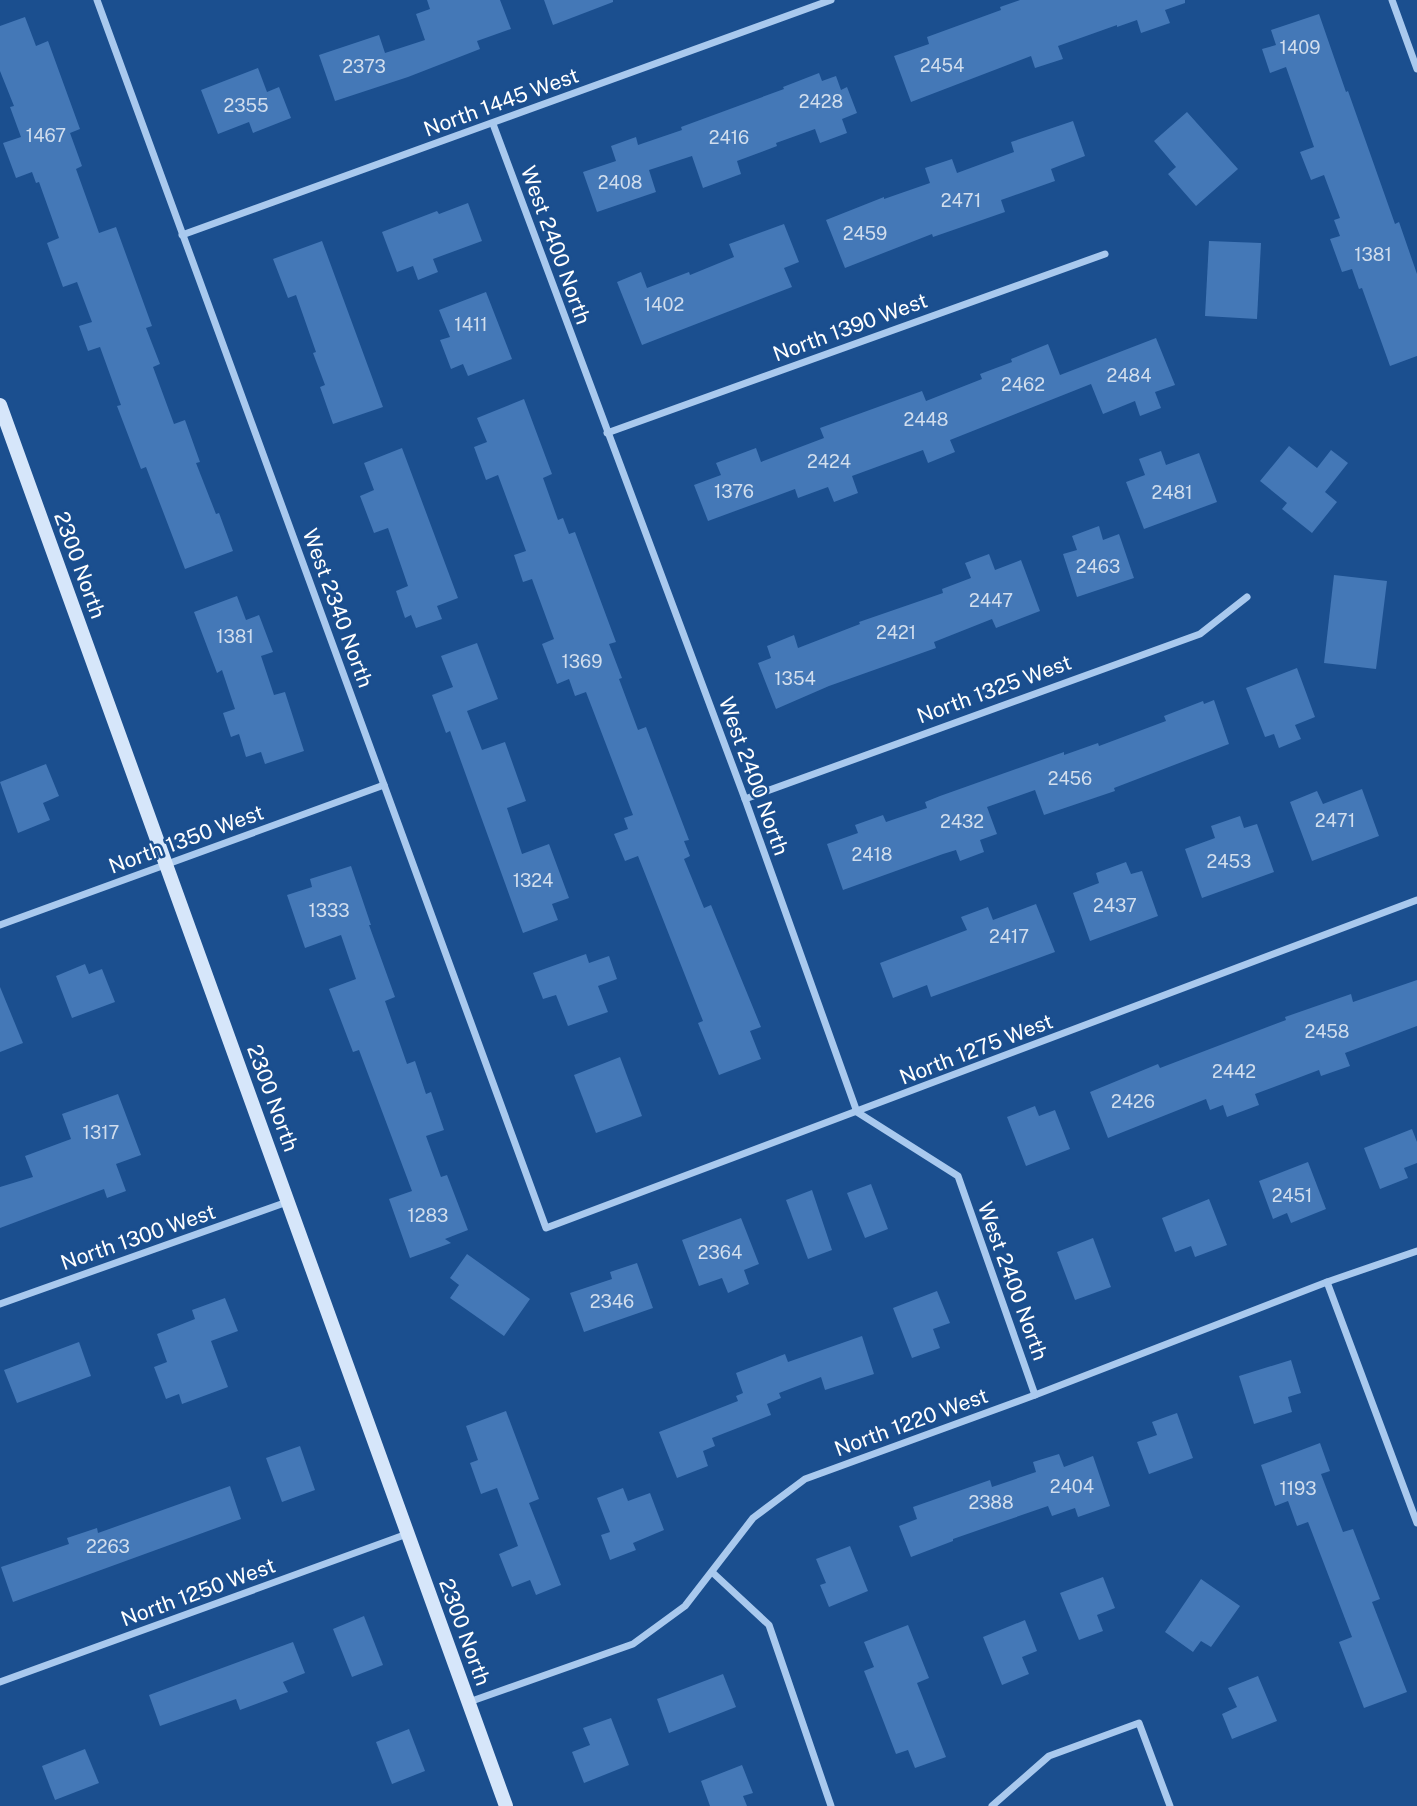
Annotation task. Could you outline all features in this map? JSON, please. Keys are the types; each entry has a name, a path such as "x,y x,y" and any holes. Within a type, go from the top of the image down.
{"street":[{"name":"West 2340 North","path":"97,0 546,1228"},
{"name":"North 1445 West","path":"183,235 831,0"},
{"path":"1392,0 1417,69"},
{"name":"West 2400 North","path":"493,124 745,799 857,1112 957,1176 1035,1395"},
{"name":"North 1390 West","path":"607,433 1105,254"},
{"name":"2300 North","path":"0,405 506,1806"},
{"name":"North 1325 West","path":"745,799 1199,634 1247,597"},
{"name":"North 1350 West","path":"0,925 384,785"},
{"name":"North 1275 West","path":"546,1228 1417,900"},
{"name":"North 1300 West","path":"0,1304 288,1202"},
{"name":"North 1220 West","path":"468,1702 633,1644 685,1606 753,1518 805,1479 1417,1251"},
{"path":"1327,1283 1417,1523"},
{"name":"North 1250 West","path":"0,1682 408,1534"},
{"path":"712,1572 769,1626 831,1806"},
{"path":"992,1806 1049,1756 1139,1723 1170,1806"}],"building":[{"path":"427,0 500,0 511,29 477,41 480,49 335,101 319,55 379,35 385,53 425,40 416,14 430,9"},
{"path":"544,0 613,0 613,2 553,25"},
{"path":"1020,0 1185,0 1185,3 1165,10 1170,23 1141,33 1137,20 1117,25 1058,46 1063,59 1035,68 1031,56 911,102 894,56 929,44 927,37 1001,10 1000,7"},
{"path":"1319,14 1395,224 1399,222 1417,274 1417,356 1390,366 1362,288 1359,289 1352,269 1342,272 1330,239 1340,236 1334,220 1340,218 1324,175 1311,180 1300,152 1314,147 1286,67 1270,73 1262,49 1276,45 1271,30"},
{"path":"25,17 36,46 48,41 80,129 70,133 82,166 76,169 99,233 116,227 152,326 146,328 160,364 153,367 174,424 185,420 200,462 196,463 233,551 185,569 146,467 141,469 117,406 121,405 100,347 88,351 79,326 92,322 77,282 63,287 47,243 59,238 39,182 36,183 32,172 16,178 3,143 21,137 10,107 14,106 0,71 0,26"},
{"path":"258,68 267,92 279,87 291,118 253,133 249,122 218,134 201,90"},
{"path":"819,73 822,81 836,76 841,90 847,87 857,113 842,119 847,133 820,143 815,129 776,143 777,146 737,161 741,174 703,188 692,156 649,170 656,192 597,212 583,172 616,161 611,146 636,137 638,145 682,130 681,127 784,89 783,87"},
{"path":"1187,112 1238,169 1196,206 1168,174 1176,167 1154,141"},
{"path":"1073,121 1085,156 1051,169 1055,181 1001,200 1005,212 933,237 932,234 845,268 826,220 884,197 930,183 925,168 952,159 957,173 1014,152 1011,142"},
{"path":"468,203 482,241 433,259 438,272 418,280 413,266 397,272 382,232 437,211 439,214"},
{"path":"784,224 799,262 784,268 792,287 642,345 617,282 641,272 647,288 689,272 690,275 734,257 729,244"},
{"path":"322,241 383,407 333,424 320,387 325,385 313,353 316,352 296,295 288,298 273,259"},
{"path":"1209,241 1261,243 1257,319 1205,316"},
{"path":"486,292 512,359 468,376 463,364 451,369 440,340 450,337 439,310"},
{"path":"1156,338 1175,385 1155,392 1161,408 1140,416 1135,401 1103,414 1091,384 950,440 955,452 928,463 923,450 852,476 858,493 834,502 828,487 798,498 795,489 708,521 694,485 721,475 716,463 756,448 761,462 824,438 820,428 922,391 926,401 982,379 980,374 1048,344 1060,375"},
{"path":"524,399 552,474 543,478 558,520 563,518 569,534 575,532 616,642 609,644 622,678 619,679 638,730 646,727 689,840 684,841 690,856 684,859 704,908 711,905 761,1027 750,1031 761,1059 719,1075 698,1023 703,1021 638,856 625,861 614,834 628,829 624,818 633,815 586,692 575,696 569,679 557,684 542,644 554,639 532,579 523,582 514,555 526,551 498,475 486,480 474,447 487,442 477,418"},
{"path":"1289,446 1317,468 1331,450 1348,463 1325,492 1337,502 1312,533 1282,509 1287,503 1260,481"},
{"path":"402,448 458,598 437,606 442,619 416,628 411,615 405,618 396,591 408,586 388,528 374,533 360,496 374,490 364,463"},
{"path":"1161,451 1166,465 1199,453 1217,502 1144,529 1126,482 1145,475 1139,459"},
{"path":"1099,526 1103,540 1119,534 1134,578 1077,597 1063,554 1077,550 1072,536"},
{"path":"989,554 995,570 1021,560 1040,611 996,628 992,619 934,642 936,648 829,686 776,709 758,663 771,658 767,646 794,635 798,648 860,624 859,622 943,593 942,589 971,578 965,563"},
{"path":"1334,575 1387,581 1376,669 1324,663"},
{"path":"237,596 246,620 259,615 273,652 261,656 274,695 285,692 304,751 265,764 261,752 246,757 239,734 231,737 223,713 235,709 222,670 217,673 194,612"},
{"path":"477,643 498,699 467,711 482,750 505,742 526,801 507,808 522,854 549,844 569,898 552,904 558,920 523,933 450,731 446,733 432,695 453,687 441,656"},
{"path":"1297,668 1315,717 1295,725 1301,739 1279,748 1274,734 1265,737 1246,688"},
{"path":"1214,700 1229,744 1114,788 1115,791 1044,815 1035,790 987,807 997,834 980,840 984,852 960,861 956,850 843,890 827,844 858,833 855,825 883,815 886,822 927,808 925,802 940,796 1064,752 1064,755 1098,743 1099,746 1166,721 1164,716 1203,701 1204,704"},
{"path":"46,764 59,796 43,803 50,820 18,833 0,782"},
{"path":"1362,789 1379,836 1312,861 1290,802 1317,791 1323,804"},
{"path":"1240,816 1244,828 1257,824 1274,872 1202,898 1185,849 1215,838 1211,826"},
{"path":"1126,862 1131,874 1142,871 1158,916 1090,941 1073,893 1099,883 1096,873"},
{"path":"351,866 395,997 385,1001 407,1064 415,1061 426,1094 431,1092 444,1130 426,1136 441,1177 447,1175 468,1230 445,1239 451,1243 410,1258 389,1199 412,1191 359,1050 353,1052 329,989 356,979 341,935 305,948 287,895 312,887 310,879"},
{"path":"1036,904 1055,952 931,997 927,985 893,998 880,963 967,930 961,917 988,907 993,920"},
{"path":"586,954 589,963 609,956 617,979 598,986 608,1012 568,1026 556,995 543,999 533,973"},
{"path":"85,964 89,974 102,969 115,1002 72,1018 56,976"},
{"path":"1417,980 1417,1026 1345,1053 1350,1066 1321,1076 1319,1070 1255,1094 1259,1105 1227,1117 1223,1105 1210,1110 1206,1099 1108,1138 1090,1092 1158,1064 1160,1068 1286,1020 1285,1017 1351,994 1353,1002"},
{"path":"0,987 23,1043 0,1052"},
{"path":"620,1057 642,1116 596,1133 574,1075"},
{"path":"118,1094 141,1155 116,1164 126,1191 107,1198 104,1189 0,1228 0,1187 33,1177 25,1156 71,1139 62,1114"},
{"path":"1035,1106 1039,1116 1055,1110 1070,1149 1026,1166 1007,1117"},
{"path":"1412,1129 1417,1142 1417,1163 1404,1168 1408,1178 1380,1189 1364,1148"},
{"path":"1308,1162 1326,1209 1291,1223 1287,1213 1273,1219 1259,1181"},
{"path":"871,1184 888,1229 865,1238 847,1193"},
{"path":"812,1190 832,1250 808,1259 786,1200"},
{"path":"1209,1199 1227,1245 1195,1257 1191,1246 1175,1252 1162,1218"},
{"path":"741,1218 759,1264 744,1270 749,1284 728,1293 722,1278 699,1286 682,1240"},
{"path":"1093,1238 1111,1287 1075,1300 1057,1252"},
{"path":"467,1254 530,1299 504,1336 450,1298 459,1285 450,1278"},
{"path":"637,1263 653,1308 584,1332 570,1293 612,1279 610,1272"},
{"path":"937,1291 950,1323 933,1329 940,1348 912,1358 893,1308"},
{"path":"225,1298 238,1331 211,1341 228,1387 182,1404 179,1394 166,1399 154,1367 167,1362 157,1334 195,1319 192,1310"},
{"path":"862,1336 874,1374 825,1390 821,1377 779,1393 781,1398 767,1404 771,1415 712,1438 715,1446 703,1451 708,1466 677,1478 659,1432 738,1401 736,1396 743,1393 736,1373 785,1354 788,1362"},
{"path":"79,1342 91,1376 17,1403 4,1370"},
{"path":"1291,1360 1301,1393 1288,1397 1292,1412 1254,1424 1239,1376"},
{"path":"506,1411 539,1499 529,1503 561,1585 536,1595 530,1580 512,1587 499,1554 518,1546 497,1488 481,1494 470,1463 478,1460 466,1426"},
{"path":"1177,1413 1193,1458 1149,1474 1137,1442 1157,1435 1152,1422"},
{"path":"1320,1443 1330,1471 1321,1474 1343,1532 1353,1529 1380,1599 1372,1602 1407,1692 1364,1708 1339,1642 1352,1637 1308,1522 1297,1526 1288,1501 1275,1506 1261,1465"},
{"path":"300,1446 315,1490 282,1502 266,1458"},
{"path":"1059,1454 1064,1467 1093,1456 1110,1506 1078,1517 1075,1508 1052,1516 1048,1506 953,1539 911,1557 899,1526 917,1519 913,1507 990,1480 992,1487 1036,1472 1033,1462"},
{"path":"230,1486 241,1519 13,1602 1,1567 69,1544 67,1538 97,1528 98,1533"},
{"path":"623,1488 628,1501 650,1493 664,1530 633,1543 636,1550 610,1560 601,1535 610,1532 597,1498"},
{"path":"850,1546 868,1591 829,1607 820,1585 826,1583 816,1559"},
{"path":"1103,1577 1115,1608 1097,1615 1103,1631 1079,1640 1060,1593"},
{"path":"1201,1579 1240,1606 1211,1647 1201,1641 1193,1652 1165,1632"},
{"path":"364,1616 383,1665 352,1677 333,1629"},
{"path":"1025,1620 1037,1651 1022,1657 1029,1674 1002,1685 983,1637"},
{"path":"908,1625 929,1678 917,1683 946,1757 915,1768 908,1750 896,1754 864,1671 874,1667 864,1642"},
{"path":"293,1642 305,1673 283,1682 288,1692 240,1710 236,1699 160,1726 149,1695"},
{"path":"723,1674 736,1707 669,1733 657,1699"},
{"path":"1258,1676 1277,1721 1232,1739 1222,1714 1237,1707 1228,1688"},
{"path":"611,1718 629,1765 584,1783 572,1752 590,1745 583,1728"},
{"path":"409,1729 425,1771 392,1784 376,1742"},
{"path":"85,1749 99,1783 55,1800 42,1766"},
{"path":"742,1765 753,1793 743,1796 747,1806 710,1806 701,1781"}]}
